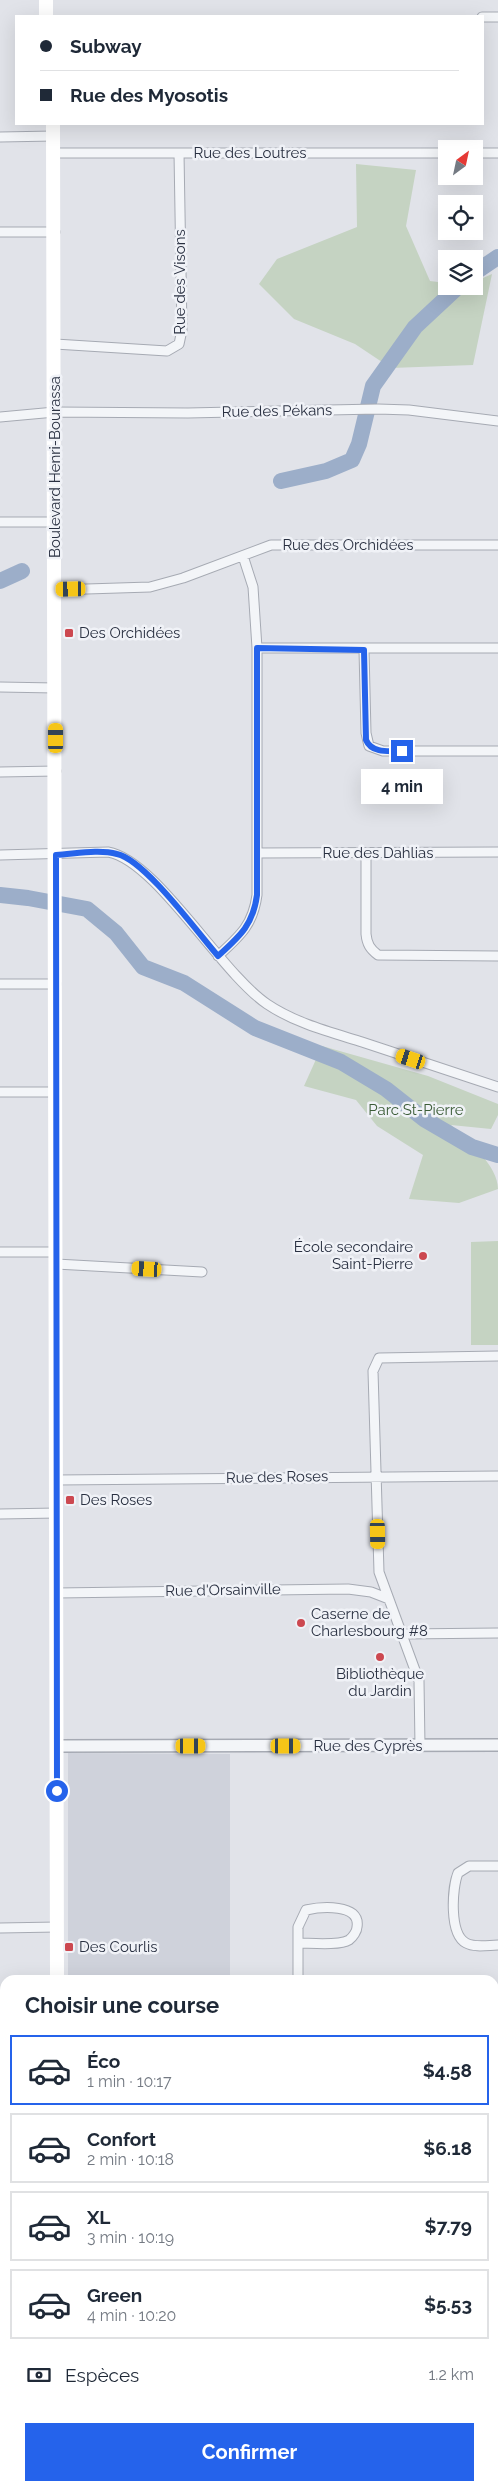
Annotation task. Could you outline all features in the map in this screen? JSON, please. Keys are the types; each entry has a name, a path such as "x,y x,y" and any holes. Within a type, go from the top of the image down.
{"main road":[{"path":"46,0 46,15"},
{"name":"Boulevard Henri-Bourassa","path":"54,130 57,1975"}],"street":[{"path":"484,17 498,17"},
{"path":"0,137 54,130"},
{"name":"Rue des Loutres","path":"55,152 438,153"},
{"name":"Rue des Visons","path":"55,344 167,352 179,344 182,330 179,152"},
{"path":"483,153 498,153"},
{"path":"0,232 55,232"},
{"name":"Rue des Pékans","path":"0,417 55,412 188,413 378,409 409,410 498,421"},
{"path":"0,522 55,522"},
{"name":"Rue des Orchidées","path":"55,590 150,587 183,578 272,546 498,545"},
{"path":"218,956 240,935 255,911 257,853 257,648 253,586 243,556"},
{"path":"257,648 364,650 498,648"},
{"path":"364,650 366,733 369,746 383,751 498,751"},
{"path":"0,687 56,688"},
{"path":"0,772 56,771"},
{"path":"0,855 56,855 108,852 124,856 147,874 218,956 253,992 284,1014 307,1024 498,1087"},
{"name":"Rue des Dahlias","path":"257,853 498,852"},
{"path":"366,854 366,942 371,950 378,955 498,956"},
{"path":"0,984 56,984"},
{"path":"0,1092 56,1092"},
{"path":"0,1252 202,1272"},
{"path":"420,1746 419,1681 379,1572 373,1371 379,1358 498,1356"},
{"name":"Rue des Roses","path":"56,1480 498,1476"},
{"path":"0,1514 57,1513"},
{"name":"Rue d'Orsainville","path":"57,1593 348,1589 371,1592 389,1599"},
{"path":"403,1634 498,1632"},
{"name":"Rue des Cyprès","path":"57,1746 498,1745"},
{"path":"498,1866 469,1866 458,1873 455,1881 456,1933 465,1943 472,1946 498,1945"},
{"path":"298,1943 341,1942 349,1940 358,1927 357,1918 352,1912 344,1909 306,1910 298,1927 298,1943 298,1975"},
{"path":"0,1928 57,1927"}],"shaded area":[{"path":"68,1753 230,1754 230,1975 68,1975"}],"green space":[{"path":"356,164 416,170 406,226 430,281 438,282 438,295 483,295 483,278 492,274 473,365 391,368 355,344 294,319 259,284 277,259 357,227"},
{"name":"Parc St-Pierre","path":"322,1046 428,1076 498,1104 498,1115 491,1129 451,1125 487,1162 497,1180 498,1189 459,1203 409,1199 423,1155 377,1126 356,1100 304,1086"},
{"path":"498,1241 498,1345 471,1345 471,1242"}],"waterway":[{"path":"483,267 498,257"},
{"path":"281,481 326,471 352,460 359,444 373,386 415,327 449,295"},
{"path":"0,581 22,571"},
{"path":"0,895 87,909 116,933 143,967 184,983 255,1028 341,1062 386,1089 424,1119 472,1147 498,1155"}],"place":[{"name":"Des Orchidées","path":"69,633"},
{"name":"École secondaire Saint-Pierre","path":"423,1256"},
{"name":"Des Roses","path":"70,1500"},
{"name":"Caserne de Charlesbourg #8","path":"301,1623"},
{"name":"Bibliothèque du Jardin","path":"380,1657"},
{"name":"Des Courlis","path":"69,1947"}],"route":[{"path":"57,1791 56,855 108,852 124,856 147,874 218,956 240,935 255,911 257,895 257,648 364,650 366,740 369,746 375,750 402,751"}]}
